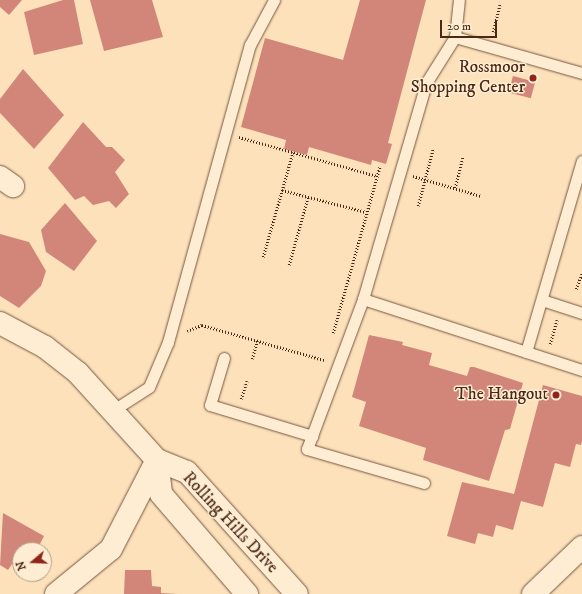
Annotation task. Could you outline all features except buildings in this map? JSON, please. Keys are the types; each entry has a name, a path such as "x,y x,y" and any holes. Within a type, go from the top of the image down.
{"street":[{"name":"Rolling Hills Drive","path":"0,323 45,347 78,373 157,460 187,472 297,594"},
{"name":"Rolling Hills Drive","path":"157,460 160,494 246,594"},
{"path":"56,594 111,549 157,460"},
{"path":"533,594 582,547"}],"lane":[{"path":"112,411 149,387 168,342 250,45 274,0"},
{"path":"424,483 307,449 363,299 426,83 455,38 459,0"},
{"path":"455,38 582,73"},
{"path":"526,352 582,161"},
{"path":"363,299 582,370"},
{"path":"542,300 582,313"},
{"path":"224,358 210,405 312,436"}],"path":[{"path":"493,32 500,3"},
{"path":"239,137 377,176"},
{"path":"418,206 433,149"},
{"path":"263,257 293,152"},
{"path":"455,188 463,157"},
{"path":"331,338 380,166"},
{"path":"409,174 481,196"},
{"path":"282,190 366,212"},
{"path":"289,265 308,197"},
{"path":"576,289 582,273"},
{"path":"550,347 558,317"},
{"path":"179,333 202,325 325,360 327,353"},
{"path":"252,358 257,341"},
{"path":"238,414 247,381"}],"place":[{"name":"Rossmoor Shopping Center","path":"533,78"},
{"name":"The Hangout","path":"556,395"}]}
